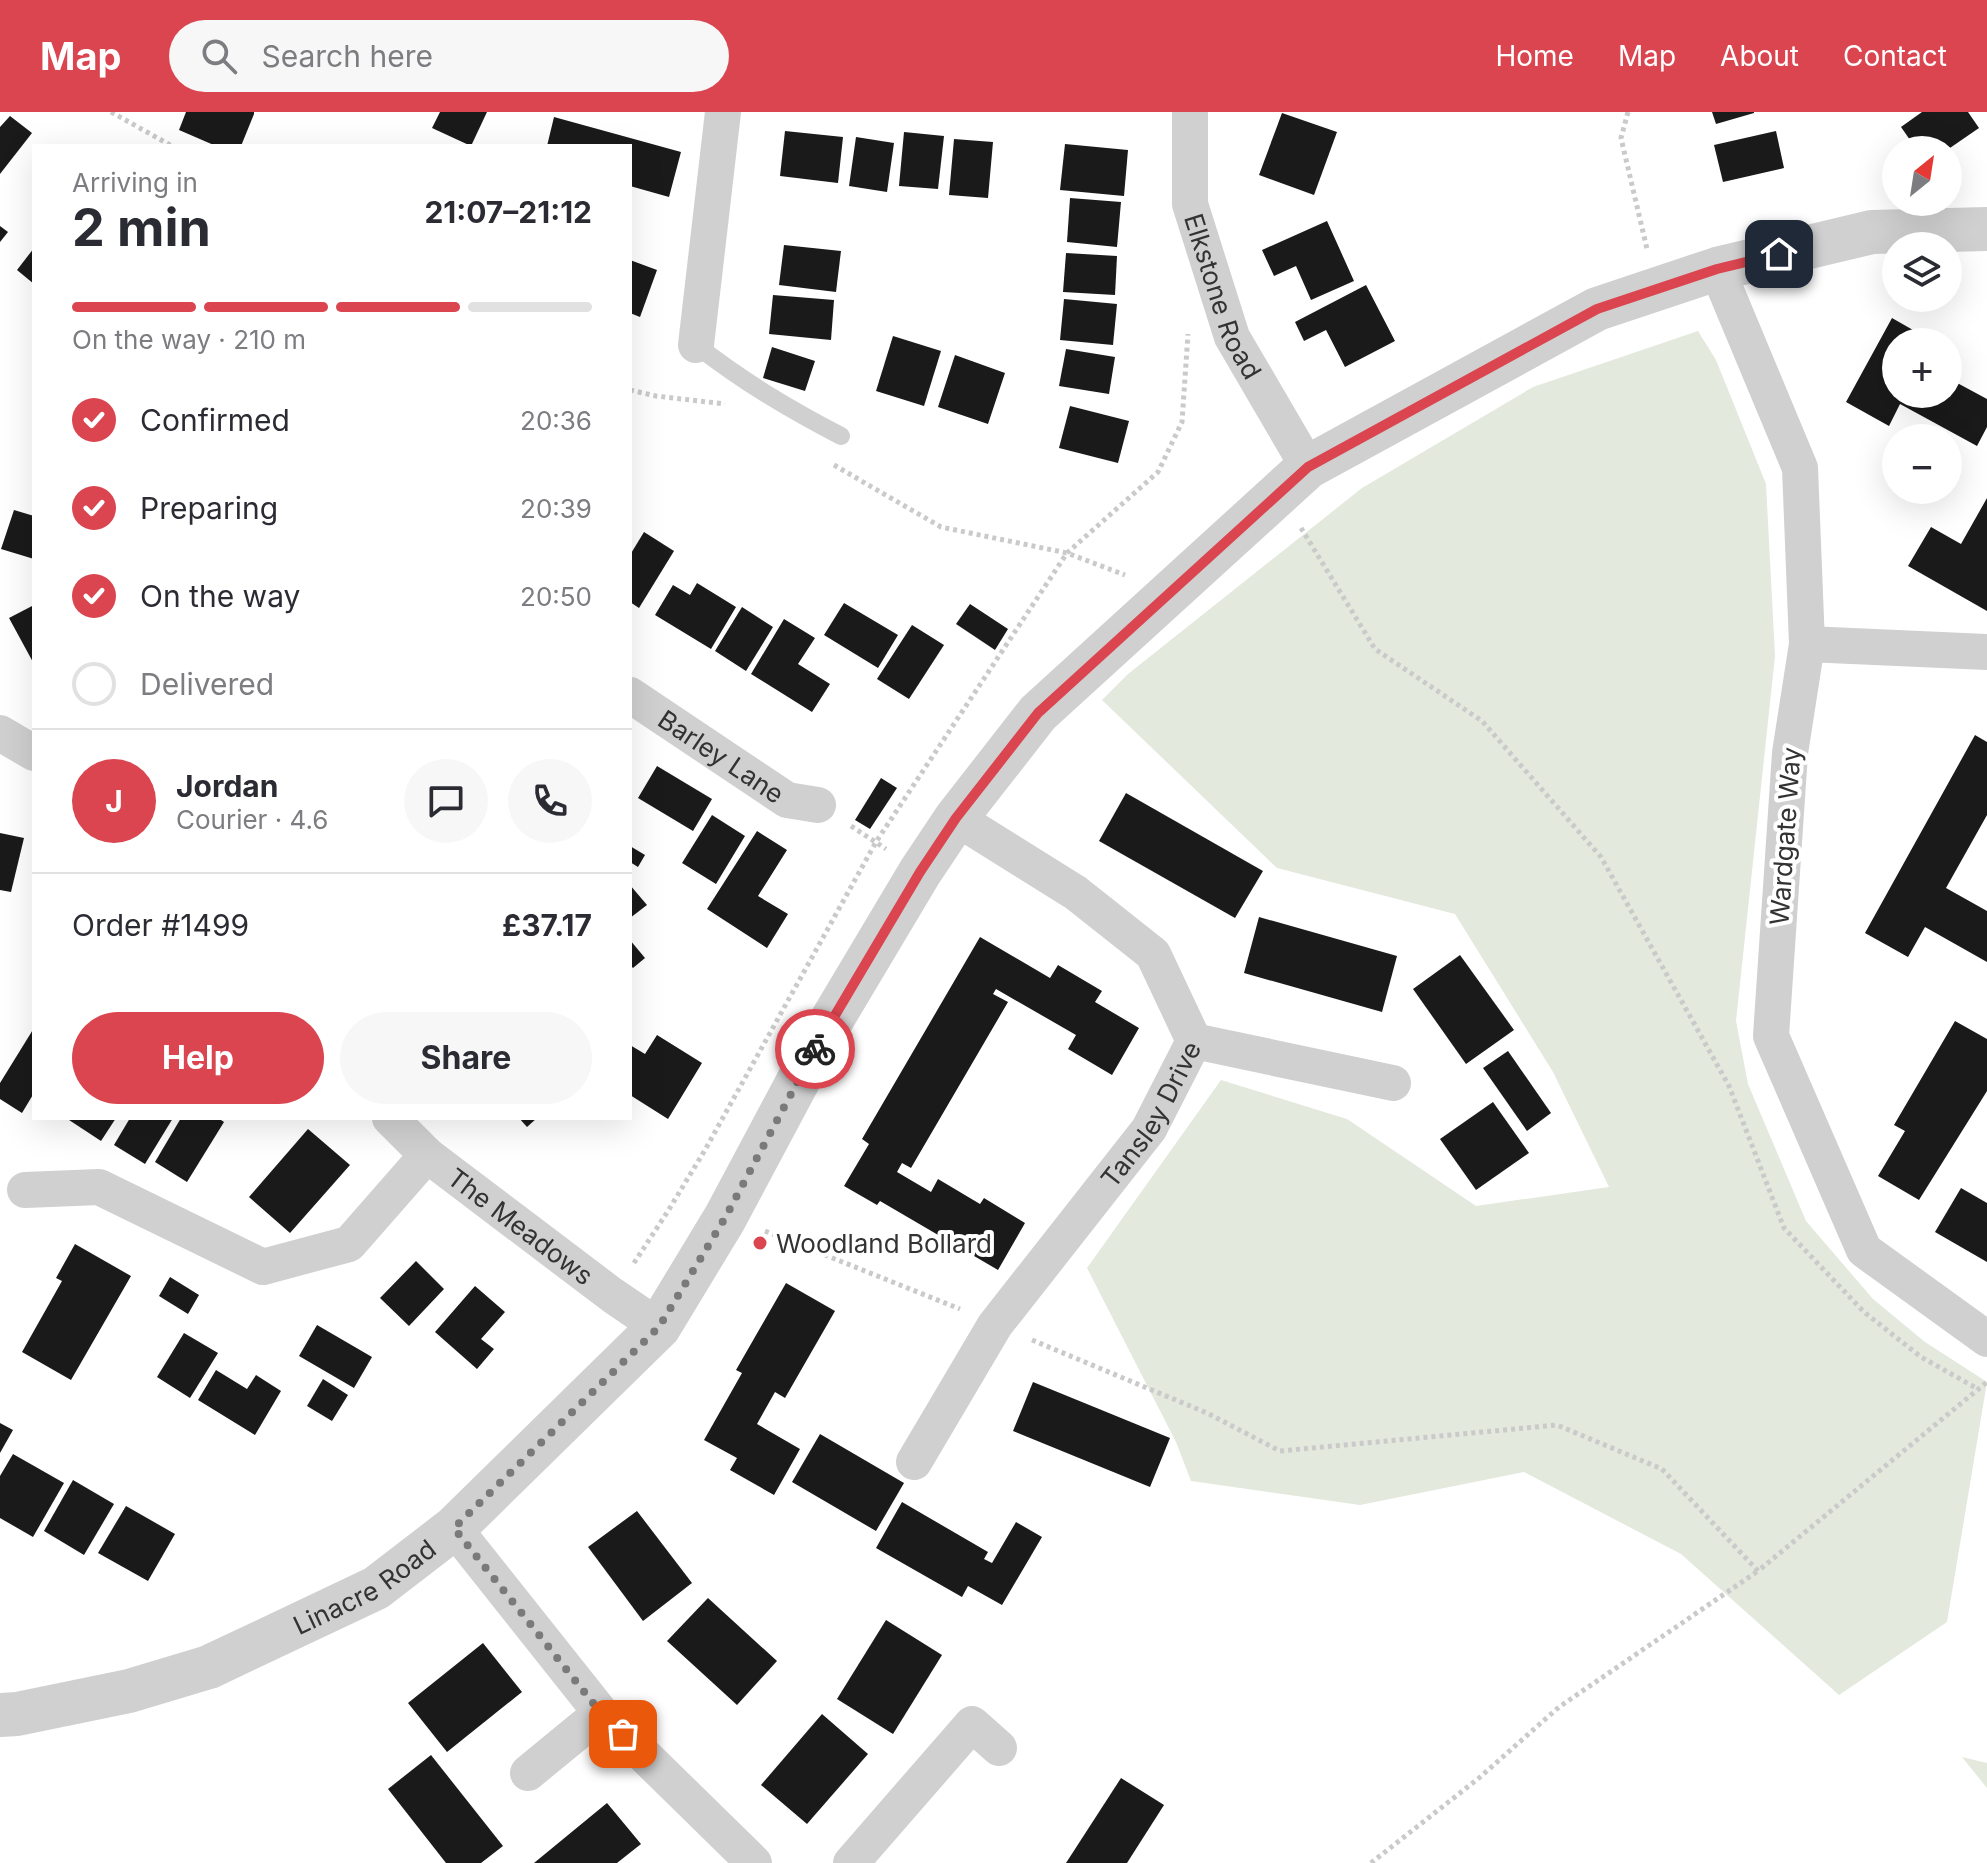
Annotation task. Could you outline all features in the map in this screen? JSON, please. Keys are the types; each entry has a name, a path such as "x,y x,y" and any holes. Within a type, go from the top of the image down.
{"street":[{"path":"696,345 723,112"},
{"name":"Elkstone Road","path":"1190,112 1190,204 1232,337 1294,480"},
{"name":"Linacre Road","path":"0,1715 129,1691 209,1667 376,1588 454,1528 659,1327 712,1238 821,1038 920,872 956,818 1038,713 1294,480 1597,309 1717,269 1872,232 1987,229"},
{"name":"Wardgate Way","path":"1717,269 1800,468 1807,644 1790,753 1771,1036 1864,1250 1987,1339"},
{"path":"1807,644 1987,652"},
{"name":"Barley Lane","path":"632,696 787,800 818,805"},
{"path":"0,733 32,752"},
{"name":"Tansley Drive","path":"914,1462 995,1325 1149,1129 1194,1041 1153,954 1076,893 956,818"},
{"path":"1194,1041 1393,1083"},
{"name":"The Meadows","path":"392,1120 427,1155 659,1327"},
{"path":"25,1190 99,1187 263,1267 349,1244 427,1155"},
{"path":"454,1528 601,1713 754,1863"},
{"path":"528,1773 601,1713"},
{"path":"851,1863 972,1724 999,1748"}],"lane":[{"path":"696,345 762,393 841,436"}],"path":[{"path":"111,112 168,144"},
{"path":"1628,112 1621,138 1656,289"},
{"path":"612,1295 668,1211 876,842 1067,553 1158,472 1182,422 1189,326"},
{"path":"632,390 733,405"},
{"path":"826,461 941,527 1067,553 1170,592"},
{"path":"1294,480 1375,649 1482,721 1601,857 1729,1086 1784,1228 1864,1312 1921,1357 1978,1389"},
{"path":"818,805 920,872"},
{"path":"668,1211 712,1238"},
{"path":"758,1228 1207,1413 1280,1451 1557,1425 1662,1469 1758,1571"},
{"path":"1371,1863 1479,1778 1559,1707 1758,1571 1987,1382"}],"shaded area":[{"path":"1698,331 1716,360 1766,484 1775,656 1736,1021 1748,1084 1806,1221 1873,1299 1925,1342 1987,1382 1947,1622 1839,1695 1681,1554 1524,1472 1360,1505 1191,1481 1176,1442 1087,1268 1221,1080 1347,1119 1476,1206 1609,1187 1553,1072 1455,914 1277,868 1102,700 1128,674 1362,488 1533,387"},
{"path":"1962,1757 1987,1763 1987,1788"}],"building":[{"path":"186,112 254,112 242,144 211,144 179,130"},
{"path":"440,112 487,112 472,144 432,128"},
{"path":"1712,112 1754,112 1754,113 1716,124"},
{"path":"1922,112 1968,112 1979,128 1962,140 1962,136 1907,136 1901,127"},
{"path":"1282,113 1337,132 1314,195 1259,175"},
{"path":"10,116 32,133 0,174 0,127"},
{"path":"554,117 681,152 669,197 632,187 632,144 547,144"},
{"path":"785,131 843,137 838,183 780,176"},
{"path":"1776,131 1784,168 1723,182 1714,145"},
{"path":"904,132 944,136 938,189 899,186"},
{"path":"856,137 894,143 887,192 849,186"},
{"path":"954,139 993,142 988,198 949,195"},
{"path":"1065,144 1128,150 1124,196 1060,190"},
{"path":"1070,198 1121,202 1117,247 1067,242"},
{"path":"1327,221 1354,281 1311,300 1296,266 1274,276 1262,250"},
{"path":"0,226 8,232 0,242"},
{"path":"784,245 841,251 836,292 779,285"},
{"path":"32,251 32,282 17,270"},
{"path":"1066,253 1117,256 1115,295 1063,292"},
{"path":"632,261 657,270 640,317 632,314"},
{"path":"1366,285 1395,341 1345,367 1326,330 1304,341 1295,322"},
{"path":"773,295 834,300 831,340 769,334"},
{"path":"1064,299 1117,304 1113,345 1060,340"},
{"path":"1892,318 1910,328 1887,328"},
{"path":"893,336 941,351 924,406 876,391"},
{"path":"1882,336 1882,408 1898,408 1890,424 1846,402"},
{"path":"772,347 815,361 805,391 763,378"},
{"path":"1066,349 1115,357 1109,394 1059,386"},
{"path":"955,355 1005,373 988,424 938,407"},
{"path":"1962,386 1987,399 1987,427 1977,446 1962,438 1962,424 1937,424 1907,408 1962,408"},
{"path":"1070,406 1129,421 1118,463 1059,448"},
{"path":"1987,498 1987,611 1908,566 1931,527 1961,544"},
{"path":"14,510 32,515 32,558 1,549"},
{"path":"644,532 674,551 639,608 632,603 632,552"},
{"path":"697,583 736,607 711,649 655,615 673,585 690,595"},
{"path":"844,603 898,635 878,668 824,635"},
{"path":"970,604 1008,629 995,650 956,624"},
{"path":"32,606 32,660 9,618"},
{"path":"742,607 773,627 746,671 715,651"},
{"path":"784,619 815,638 798,664 830,684 812,712 751,674"},
{"path":"912,625 944,645 909,699 877,679"},
{"path":"1975,735 1987,742 1987,815 1946,888 1987,911 1987,962 1925,927 1908,957 1865,933"},
{"path":"657,766 712,799 693,831 638,798"},
{"path":"881,778 897,788 870,829 855,820"},
{"path":"1126,793 1263,871 1235,918 1099,841"},
{"path":"712,815 745,836 716,884 682,863"},
{"path":"757,831 787,850 758,896 788,914 767,948 707,909"},
{"path":"0,833 24,838 11,892 0,890"},
{"path":"632,847 645,855 638,867 632,863"},
{"path":"632,887 647,905 632,916"},
{"path":"1259,917 1397,956 1382,1012 1244,973"},
{"path":"980,937 1050,978 1058,965 1102,991 1095,1002 1139,1028 1112,1075 1068,1049 1076,1035 996,989 993,994 1008,1002 911,1168 902,1163 897,1172 931,1192 938,1179 980,1204 984,1198 1025,1223 998,1270 880,1201 877,1205 844,1186 869,1144 862,1139"},
{"path":"632,942 645,958 632,967"},
{"path":"1460,955 1514,1030 1466,1064 1413,989"},
{"path":"1955,1021 1987,1039 1987,1091 1919,1200 1878,1176 1905,1131 1894,1125"},
{"path":"32,1031 32,1096 22,1113 0,1099 0,1083"},
{"path":"657,1035 702,1063 668,1119 632,1096 632,1046 645,1054"},
{"path":"1508,1051 1551,1113 1527,1131 1483,1068"},
{"path":"1493,1102 1529,1153 1476,1190 1440,1139"},
{"path":"69,1120 115,1120 101,1141"},
{"path":"129,1120 172,1120 145,1164 114,1145"},
{"path":"180,1120 224,1122 187,1182 155,1162"},
{"path":"521,1120 535,1120 527,1127"},
{"path":"308,1129 350,1165 290,1233 249,1197"},
{"path":"1961,1188 1987,1203 1987,1262 1935,1232"},
{"path":"75,1244 131,1276 71,1380 22,1352 62,1281 56,1278"},
{"path":"416,1261 444,1289 409,1326 380,1298"},
{"path":"170,1277 199,1295 188,1314 159,1296"},
{"path":"786,1283 835,1311 785,1398 775,1392 757,1424 800,1449 774,1495 730,1470 737,1458 704,1440 742,1373 736,1370"},
{"path":"475,1286 505,1312 481,1339 494,1349 477,1369 435,1332"},
{"path":"317,1325 372,1357 354,1388 299,1356"},
{"path":"184,1333 218,1353 190,1398 157,1377"},
{"path":"216,1370 247,1389 256,1375 281,1391 255,1435 198,1400"},
{"path":"323,1379 348,1395 332,1421 307,1406"},
{"path":"1033,1382 1170,1438 1150,1487 1013,1431"},
{"path":"0,1423 13,1430 0,1453"},
{"path":"820,1434 904,1483 876,1531 792,1482"},
{"path":"13,1454 64,1483 33,1537 0,1518 0,1476"},
{"path":"73,1480 114,1504 84,1555 44,1531"},
{"path":"902,1502 988,1552 984,1559 992,1563 1016,1522 1042,1537 1002,1605 968,1586 962,1597 876,1548"},
{"path":"126,1506 175,1534 148,1581 98,1553"},
{"path":"637,1511 692,1583 643,1621 588,1547"},
{"path":"708,1598 777,1661 737,1705 667,1641"},
{"path":"886,1620 942,1655 893,1734 837,1699"},
{"path":"483,1643 522,1692 447,1752 408,1703"},
{"path":"822,1714 868,1754 807,1824 761,1785"},
{"path":"431,1755 503,1846 481,1863 446,1863 388,1789"},
{"path":"1121,1778 1164,1805 1127,1863 1066,1863"},
{"path":"607,1803 641,1844 617,1863 534,1863"}],"way so far":[{"path":"623,1734 601,1713 454,1528 659,1327 725,1218 815,1049"}],"place":[{"name":"Woodland Bollard","path":"760,1243"}],"route":[{"path":"815,1049 920,872 956,818 1038,713 1308,467 1597,309 1717,269 1779,254"}]}
